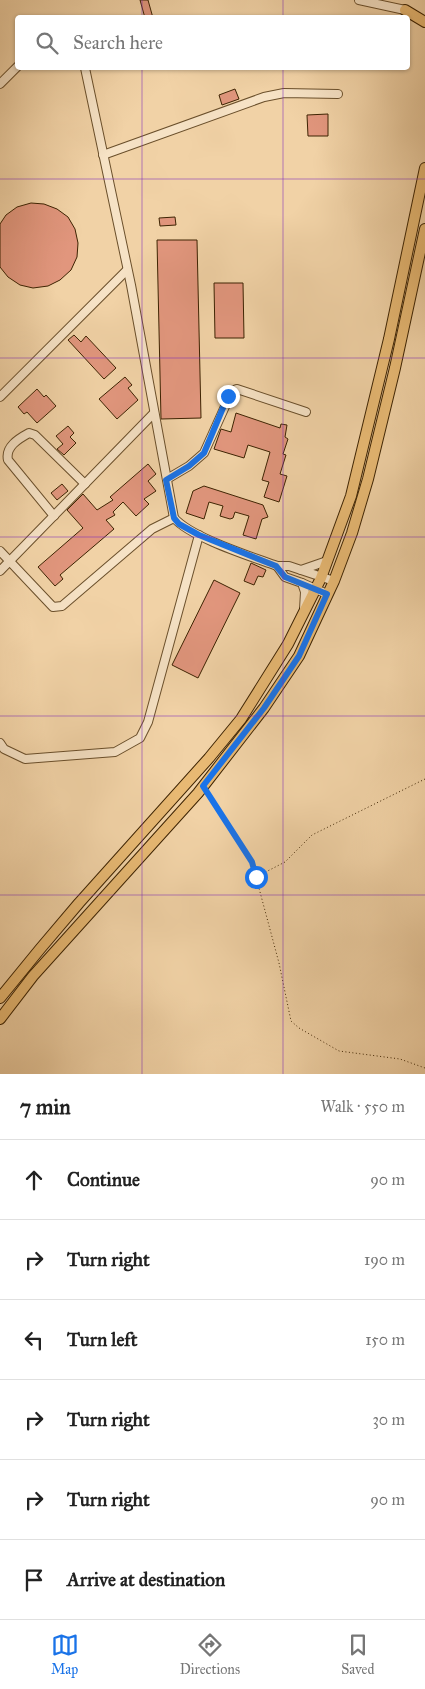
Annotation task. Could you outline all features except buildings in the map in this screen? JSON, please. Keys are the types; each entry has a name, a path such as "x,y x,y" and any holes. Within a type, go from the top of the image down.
{"main road":[{"path":"405,10 425,12"},
{"path":"405,10 425,17"},
{"path":"405,10 425,22"},
{"path":"0,998 40,948 209,758 241,719 284,652 320,578 351,496 383,364 425,168"},
{"path":"0,1019 33,976 203,786 264,708 299,656 334,581 352,533 368,479 395,368 425,229"},
{"path":"383,364 395,368"}],"street":[{"path":"359,0 405,10"},
{"path":"0,84 15,69"},
{"path":"85,70 127,270 174,518 179,524 199,535 276,566 289,566 320,578 334,581"},
{"path":"103,155 264,97 284,93 338,94"},
{"path":"0,397 127,270"},
{"path":"166,480 189,466 204,453 232,391 237,389 306,412"},
{"path":"0,571 154,413"},
{"path":"54,516 8,460 6,454 9,448 29,433 35,436 85,484"},
{"path":"0,551 53,607 58,608 152,529 174,518"},
{"path":"0,744 4,750 25,760 115,752 140,738 148,722 199,535"},
{"path":"301,570 327,560"},
{"path":"276,566 285,577 327,594"},
{"path":"302,583 305,592 302,616"}],"path":[{"path":"256,877 284,862 312,835 425,779"},
{"path":"203,786 252,862 279,963 291,1021 299,1028 339,1051 400,1059 425,1068"}],"route":[{"path":"228,396 204,453 189,466 166,480 174,518 179,524 199,535 276,566 285,577 327,594 299,656 264,708 203,786 252,862 256,877"}]}
